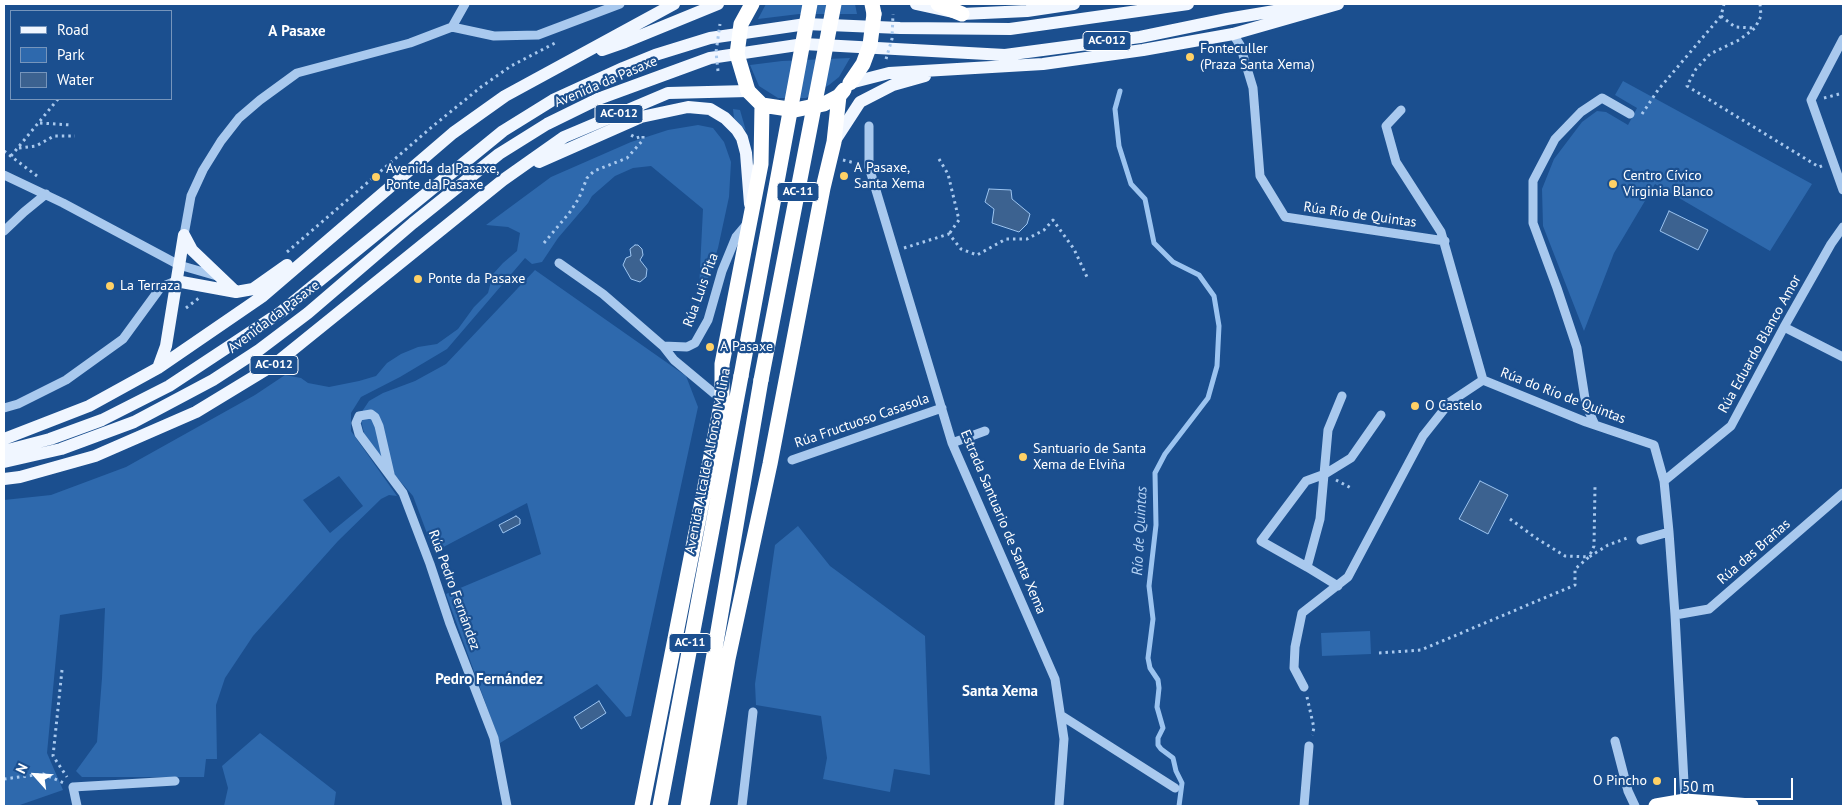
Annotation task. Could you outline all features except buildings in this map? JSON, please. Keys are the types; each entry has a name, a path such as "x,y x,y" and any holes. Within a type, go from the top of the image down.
{"highway":[{"path":"752,4 741,24 736,54 748,91 762,105 795,110 824,104 839,96 850,83 863,64 870,45 873,9"},
{"name":"Avenida Alcalde Alfonso Molina","path":"660,806 810,4"},
{"name":"AC-11","path":"688,806 761,380 834,4"},
{"path":"938,4 962,14"},
{"name":"AC-11","path":"797,324 832,149 839,96"},
{"name":"AC-11","path":"671,653 722,400 722,364 761,164 762,105"},
{"path":"712,673 797,324"},
{"path":"702,806 728,659 770,464 797,324"},
{"path":"720,479 722,400"},
{"path":"642,806 671,653 712,523"},
{"path":"1656,806 1684,800 1751,806"}],"main road":[{"path":"4,439 89,406 158,368 263,296 452,133 505,96 674,4"},
{"path":"572,60 625,42 718,4"},
{"path":"916,4 962,14 1027,11 1074,4"},
{"name":"Avenida da Pasaxe","path":"4,450 50,439 102,420 169,386 281,312 503,131 553,100 655,55 710,38 806,24 900,28 1010,29 1188,4"},
{"name":"Avenida da Pasaxe","path":"4,462 61,449 134,422 214,380 259,350 308,313 412,223 500,154 547,124 598,99 701,61 804,44 1005,55 1140,37 1227,19 1316,4"},
{"path":"850,83 889,73 1043,64 1143,50 1233,34 1338,4"},
{"path":"832,149 860,102 893,85 949,69"},
{"name":"AC-012","path":"4,479 20,477 95,456 196,412 275,364 503,180 564,137 668,93 748,91"},
{"path":"503,180 560,152 641,117 688,107 710,109 725,118 742,138 746,153 751,219"},
{"path":"184,235 192,250 217,282 236,292 253,289 276,274 389,188"},
{"path":"158,368 166,346 184,235"},
{"path":"176,281 217,282"}],"street":[{"path":"452,27 465,4"},
{"path":"184,235 192,196 220,141 239,118 297,73 410,43 452,27 494,36 538,35 620,4"},
{"name":"Rúa Río de Quintas","path":"1233,34 1240,45 1253,88 1260,176 1285,217 1444,241"},
{"path":"1843,39 1811,100 1843,190"},
{"path":"1595,425 1586,405 1577,348 1533,223 1533,181 1555,139 1581,112 1602,98 1630,114"},
{"name":"Rúa Río de Quintas","path":"1401,110 1386,126 1396,162 1441,232 1483,380"},
{"name":"Estrada Santuario de Santa Xema","path":"869,126 869,167 952,443 1055,678 1064,739 1059,806"},
{"path":"5,174 179,265 217,282"},
{"path":"4,231 16,218 46,194"},
{"name":"Rúa Luis Pita","path":"662,346 687,347 696,343 708,320 722,270 736,237 751,219"},
{"name":"Rúa Eduardo Blanco Amor","path":"1664,481 1731,426 1784,327 1843,226"},
{"path":"560,263 603,294 662,346 674,360 722,400"},
{"path":"4,408 18,404 66,380 123,339 161,287 176,281"},
{"path":"1784,327 1843,357"},
{"name":"Rúa do Río de Quintas","path":"1304,687 1294,668 1295,647 1302,613 1348,577 1423,436 1450,402 1483,380 1595,425 1654,445 1664,481 1669,532 1684,800"},
{"path":"1307,567 1320,519 1328,430 1342,396"},
{"name":"Rúa Fructuoso Casasola","path":"792,460 942,408"},
{"name":"Rúa Pedro Fernández","path":"390,474 379,426 375,417 371,414 359,416 356,423 359,434 403,493 494,738 507,806"},
{"path":"1338,586 1261,540 1306,481 1325,474 1350,458 1381,415"},
{"path":"952,443 985,430"},
{"name":"Rúa das Brañas","path":"1675,614 1709,609 1843,493"},
{"path":"1636,538 1669,532"},
{"path":"742,806 753,712"},
{"path":"1062,716 1175,788"},
{"path":"1614,741 1628,791 1635,806"},
{"path":"1304,806 1309,746"},
{"path":"77,806 73,787 175,781"}],"path":[{"path":"1630,114 1638,120 1658,90 1721,16 1724,4"},
{"path":"1760,4 1761,16 1755,28 1739,40 1710,54 1696,69 1687,86 1819,167 1833,161"},
{"path":"886,59 892,39 892,14"},
{"path":"1721,16 1735,27 1755,28"},
{"path":"718,71 716,52 720,24"},
{"path":"11,156 57,100"},
{"path":"40,122 71,125"},
{"path":"544,243 570,212 579,198 587,178 594,170 627,158 643,140 642,136 636,138 633,136 623,125"},
{"path":"18,148 36,146 54,136 75,136"},
{"path":"832,149 869,167"},
{"path":"894,251 949,234 959,220 948,174 939,159"},
{"path":"949,234 961,249 977,254 1006,239 1026,239 1044,230 1053,220 1074,249 1087,277"},
{"path":"170,318 217,282"},
{"path":"1589,556 1594,546 1595,486"},
{"path":"1510,519 1565,556 1589,556"},
{"path":"1379,652 1421,650 1575,585 1575,569 1589,556 1608,545 1636,538"},
{"path":"62,670 53,756 73,787"},
{"path":"1304,687 1314,728 1309,746"},
{"path":"4,779 43,774 73,787"}],"green space":[{"path":"766,4 855,4 857,14 799,14 758,19"},
{"path":"850,58 839,77 806,98 778,98 759,86 750,65 782,61"},
{"path":"1623,81 1812,184 1770,251 1655,184 1614,253 1584,331 1543,226 1542,189 1554,159 1582,122 1597,111 1606,112 1628,125 1637,108 1615,95"},
{"path":"733,109 740,110 746,131 734,118"},
{"path":"698,125 713,128 724,142 731,162 729,197 718,248 698,309 703,209 651,166 633,168 615,176 592,196 558,238 542,262 532,264 525,258 447,349 400,377 361,397 351,413 351,431 397,496 389,495 381,499 338,541 253,636 225,678 216,705 217,759 206,759 204,777 82,777 76,771 97,742 105,608 60,615 47,753 63,790 17,806 4,806 4,500 51,495 126,467 255,395 285,375 301,378 308,383 329,387 359,381 376,376 387,363 401,354 418,347 437,344 458,329 474,307 488,293 493,274 517,251 520,233 508,227 486,225 551,177 631,142 668,130","holes":["339,476 363,506 330,533 303,500"]},
{"path":"535,270 686,376 698,407 631,716 626,717 597,684 500,743 446,594 541,554 527,503 434,552 413,496 379,457 364,433 361,420 363,410 369,401 383,393 415,381 446,364"},
{"path":"798,526 830,566 925,636 930,775 894,769 890,792 823,779 827,758 821,716 756,705 755,684 775,545"},
{"path":"1370,631 1371,654 1322,656 1321,633"},
{"path":"260,733 336,792 334,806 224,806 228,788 222,766"}],"water":[{"path":"989,189 1011,190 1012,199 1030,214 1027,224 1019,232 992,223 994,209 985,202"},
{"path":"1669,211 1708,230 1698,250 1660,231"},
{"path":"635,245 642,249 643,255 640,260 647,269 646,277 640,282 631,279 623,265 626,258 631,256 630,249"},
{"path":"1480,481 1508,495 1488,534 1459,519"},
{"path":"516,516 520,519 520,524 503,533 499,525"},
{"path":"599,701 606,713 581,729 574,717"}],"waterway":[{"name":"Río de Quintas","path":"1120,91 1115,109 1119,146 1131,184 1145,199 1154,243 1173,262 1199,275 1214,296 1219,326 1217,366 1208,398 1165,454 1155,473 1156,525 1149,586 1153,619 1148,658 1150,668 1158,680 1159,688 1157,707 1163,728 1158,738 1158,745 1173,758 1176,771 1182,783 1179,806"}],"place":[{"name":"Fonteculler (Praza Santa Xema)","path":"1190,57"},
{"name":"A Pasaxe, Santa Xema","path":"844,176"},
{"name":"Avenida da Pasaxe, Ponte da Pasaxe","path":"376,177"},
{"name":"Centro Cívico Virginia Blanco","path":"1613,184"},
{"name":"Ponte da Pasaxe","path":"418,279"},
{"name":"La Terraza","path":"110,286"},
{"name":"A Pasaxe","path":"710,347"},
{"name":"O Castelo","path":"1415,406"},
{"name":"Santuario de Santa Xema de Elviña","path":"1023,457"},
{"name":"O Pincho","path":"1657,781"}],"district":[{"name":"A Pasaxe","path":"297,32"},
{"name":"Pedro Fernández","path":"489,680"},
{"name":"Santa Xema","path":"1000,692"}]}
